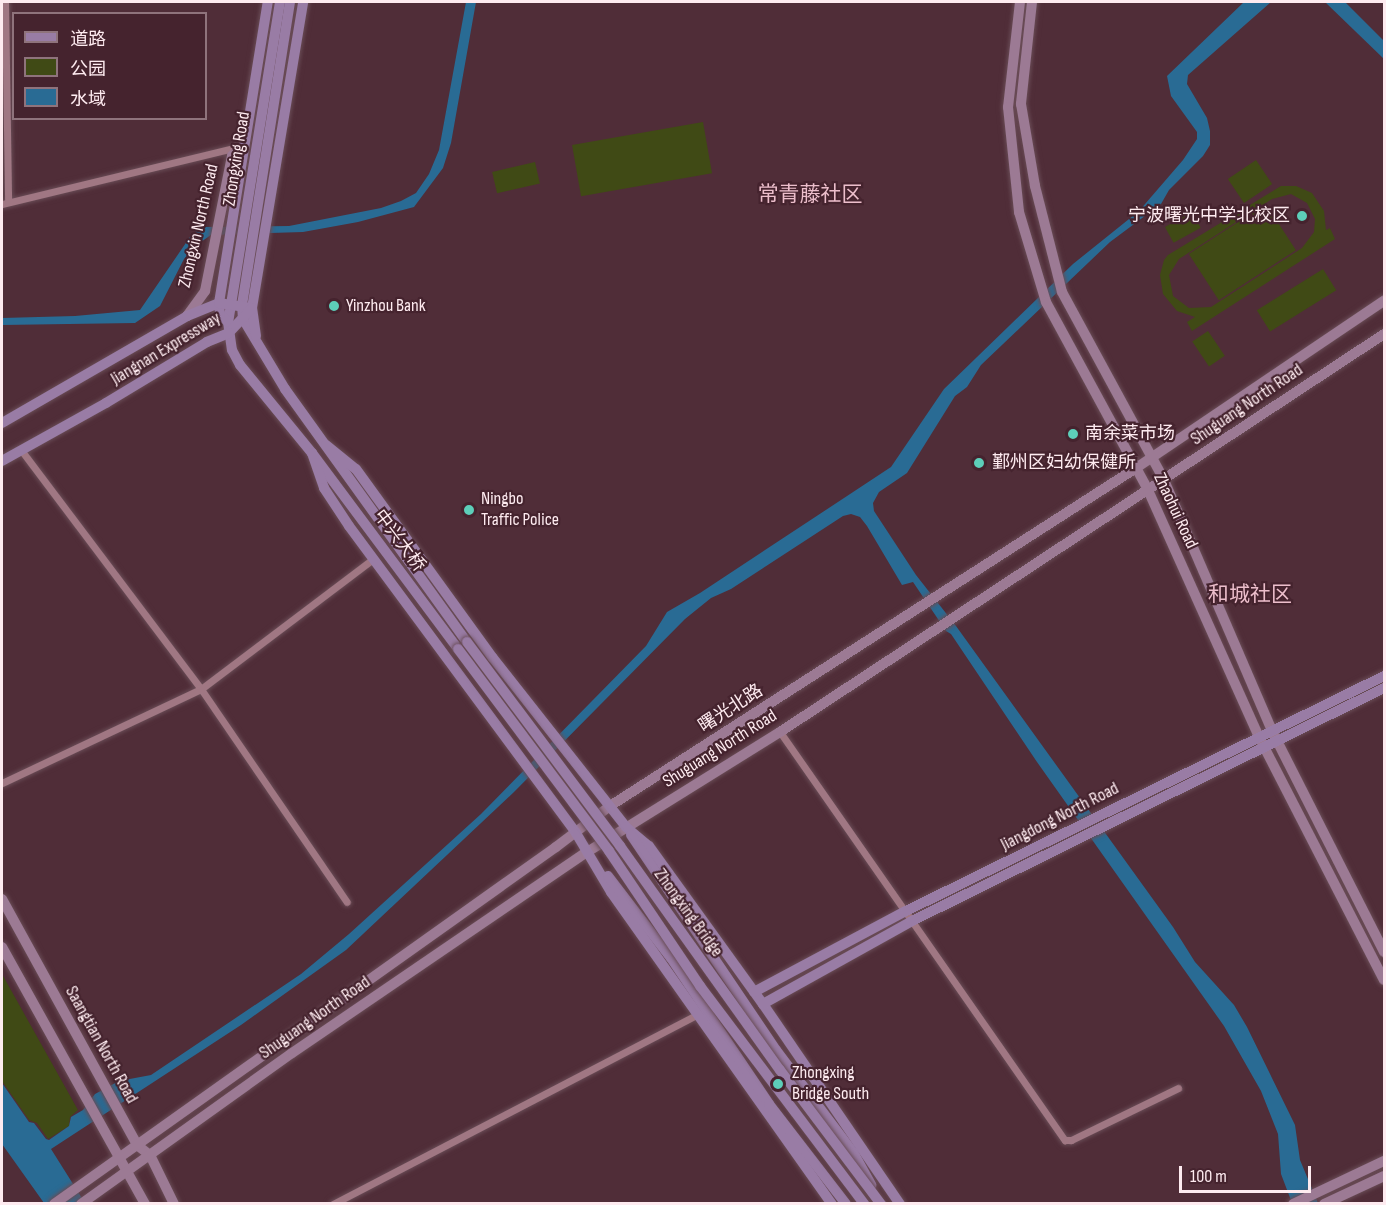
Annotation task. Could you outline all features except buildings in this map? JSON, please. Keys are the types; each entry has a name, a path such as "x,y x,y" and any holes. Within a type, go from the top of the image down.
{"main road":[{"path":"268,2 219,303 220,314 228,322 232,350 240,364 312,453 324,488 373,559 576,833 611,892 696,1015 832,1203"},
{"name":"Zhongxing Road","path":"242,306 244,221 280,2"},
{"name":"Zhongxing Road","path":"228,322 242,306 259,240 290,2"},
{"path":"261,222 303,2"},
{"name":"Zhaohui Road","path":"1020,2 1008,107 1019,212 1046,302 1148,490 1259,737 1384,980"},
{"name":"Zhaohui Road","path":"1032,2 1022,104 1035,186 1062,292 1164,480 1274,736 1384,952"},
{"name":"Zhongxin North Road","path":"187,316 204,291 232,156 244,145"},
{"name":"Shuguang North Road","path":"906,616 1136,468 1384,301"},
{"name":"Jiangnan Expressway","path":"2,423 187,316 219,303 242,306 243,319 229,333 207,342 106,404 2,461"},
{"path":"242,306 258,343"},
{"path":"243,319 285,389 326,445 362,477 493,658 626,826 776,1050 853,1152 880,1202"},
{"name":"Shuguang North Road","path":"81,1203 587,852 780,732 1384,334"},
{"name":"中兴大桥","path":"326,445 467,642"},
{"name":"中兴大桥","path":"312,453 458,649"},
{"name":"曙光北路","path":"576,833 610,806 906,616"},
{"name":"Zhongxing Bridge","path":"467,642 627,856 780,1070 880,1202"},
{"name":"Zhongxing Bridge","path":"458,649 609,851 700,986 864,1203"},
{"name":"Jiangdong North Road","path":"754,992 1070,837 1108,825 1264,747 1274,736 1384,676"},
{"name":"Jiangdong North Road","path":"1070,837 1093,818 1259,737 1274,736 1384,688"},
{"path":"626,826 649,846 763,1004 900,1203"},
{"name":"Shuguang North Road","path":"54,1203 576,833"},
{"path":"587,852 653,934 769,1104 846,1203"},
{"name":"Saangtian North Road","path":"2,899 137,1145 150,1155 174,1203"},
{"name":"Jiangdong North Road","path":"763,1004 909,916"},
{"path":"2,947 145,1203"},
{"path":"1293,1203 1384,1161"},
{"path":"1323,1203 1384,1176"}],"street":[{"path":"5,2 5,203 244,145"},
{"path":"21,450 201,689 347,902"},
{"path":"2,783 201,689 373,559"},
{"path":"780,732 1065,1140 1071,1140 1178,1088"},
{"path":"333,1203 696,1015"}],"green space":[{"path":"703,122 712,173 581,196 572,145"},
{"path":"1256,160 1272,184 1244,203 1228,179"},
{"path":"535,162 540,183 497,193 492,172"},
{"path":"1281,186 1296,186 1312,193 1324,211 1326,230 1330,228 1335,239 1192,331 1187,322 1195,317 1177,311 1163,294 1160,275 1164,260 1168,255","holes":["1291,194 1307,203 1315,219 1314,232 1302,248 1211,307 1189,308 1173,296 1169,275 1179,259 1272,199"]},
{"path":"1266,204 1296,250 1219,300 1189,254"},
{"path":"1192,212 1201,228 1174,243 1165,227"},
{"path":"1323,269 1336,290 1270,332 1257,310"},
{"path":"1208,331 1225,356 1209,366 1192,342"},
{"path":"2,974 78,1110 70,1117 69,1126 48,1139 37,1123 29,1120 2,1081"}],"water":[{"path":"466,2 476,2 451,143 443,168 414,207 358,222 303,232 211,235 195,246 184,259 160,306 135,323 2,325 2,318 75,316 140,310 192,234 203,227 289,226 381,208 416,193 429,174 439,150"},
{"path":"1244,2 1271,2 1188,75 1187,84 1207,118 1210,131 1210,145 1203,156 1169,190 1161,204 1110,242 981,365 967,387 955,396 907,473 879,492 873,503 874,511 916,575 956,626 1173,927 1195,962 1234,1005 1295,1125 1300,1160 1318,1203 1292,1203 1281,1174 1278,1134 1261,1091 1224,1026 1037,762 951,634 946,631 913,582 902,585 867,526 860,517 851,514 843,516 731,589 711,598 685,619 514,792 346,950 241,1025 51,1149 85,1203 44,1203 2,1144 2,1083 29,1122 34,1123 49,1140 69,1126 71,1117 83,1110 95,1094 119,1081 151,1075 301,974 349,934 481,814 646,646 667,612 700,593 891,467 944,389 1073,264 1139,211 1183,160 1197,139 1197,132 1171,96 1167,76"},
{"path":"1325,2 1345,2 1384,41 1384,59"}],"place":[{"name":"宁波曙光中学北校区","path":"1302,216"},
{"name":"Yinzhou Bank","path":"334,306"},
{"name":"南余菜市场","path":"1073,434"},
{"name":"鄞州区妇幼保健所","path":"979,463"},
{"name":"Ningbo Traffic Police","path":"469,510"},
{"name":"Zhongxing Bridge South","path":"778,1084"}],"district":[{"name":"常青藤社区","path":"810,195"},
{"name":"和城社区","path":"1250,595"}]}
